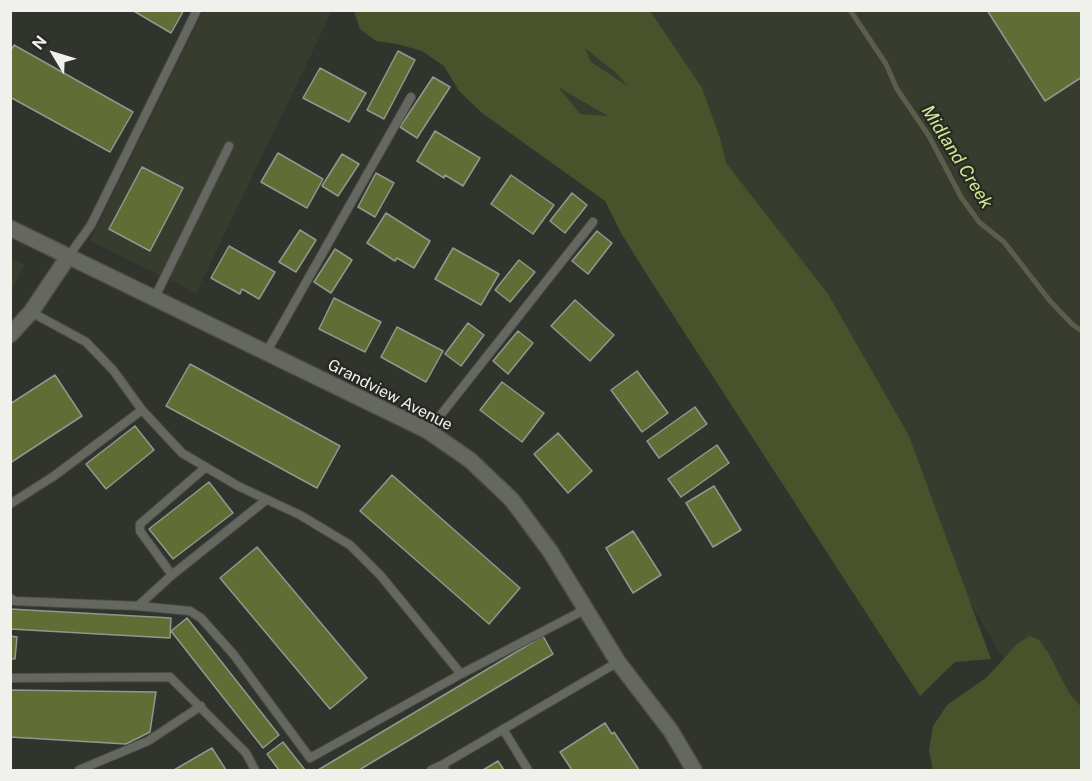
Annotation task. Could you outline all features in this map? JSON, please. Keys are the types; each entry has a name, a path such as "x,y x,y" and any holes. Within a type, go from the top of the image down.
{"street":[{"name":"Grandview Avenue","path":"10,228 428,431 470,460 512,500 550,551 618,662 671,731 694,771"},
{"path":"10,335 31,312 68,257"}],"lane":[{"path":"68,257 91,225 197,10"},
{"path":"266,353 411,97"},
{"path":"154,299 230,146"},
{"path":"428,431 593,222"},
{"path":"31,312 86,342 113,370 142,410 182,453 266,500 300,515 350,545 381,576 461,674"},
{"path":"10,504 54,476 142,410"},
{"path":"172,575 140,531 140,524 206,467"},
{"path":"138,606 172,575 266,500"},
{"path":"10,598 15,601 138,606 190,612 201,618 234,655 309,758 461,674 586,609"},
{"path":"431,771 443,768 503,729 618,662"},
{"path":"10,678 170,677 246,753 255,771"},
{"path":"79,771 148,741 201,706"},
{"path":"503,729 528,771"}],"shaded area":[{"path":"203,11 332,11 196,293 90,241"},
{"path":"378,11 1081,11 1081,770 1070,770 834,375"},
{"path":"11,258 24,265 11,293"}],"green space":[{"path":"354,11 650,11 702,88 720,138 726,163 828,294 909,436 991,659 955,662 920,696 649,278 621,233 605,201 482,113 459,91 444,66 422,51 376,41 360,29","holes":["585,48 615,72 629,87 591,62","560,88 608,116 580,114"]},
{"path":"1030,636 1039,640 1049,654 1069,693 1081,707 1081,770 933,770 929,750 933,726 947,705 987,677 1018,643"}],"building":[{"path":"132,10 184,10 171,33"},
{"path":"987,10 1082,10 1082,77 1045,101"},
{"path":"14,45 133,112 110,152 10,97 10,52"},
{"path":"398,51 415,60 384,119 367,110"},
{"path":"320,68 366,93 349,122 303,98"},
{"path":"433,77 450,87 417,138 400,127"},
{"path":"435,131 480,158 463,186 445,175 444,178 417,161"},
{"path":"278,153 323,179 307,208 261,182"},
{"path":"342,154 359,164 338,196 322,186"},
{"path":"142,167 183,188 150,251 109,229"},
{"path":"376,173 394,183 375,217 358,207"},
{"path":"511,175 554,205 533,234 491,204"},
{"path":"572,193 587,205 565,233 550,221"},
{"path":"386,213 430,241 414,268 397,258 395,261 367,243"},
{"path":"300,230 316,240 296,272 279,262"},
{"path":"597,231 612,243 588,274 572,261"},
{"path":"229,246 275,272 259,299 242,289 240,294 211,278"},
{"path":"453,248 499,274 481,305 435,279"},
{"path":"335,249 352,260 331,293 314,282"},
{"path":"519,260 535,272 510,302 495,290"},
{"path":"334,298 381,322 365,352 319,329"},
{"path":"575,300 614,335 590,361 551,326"},
{"path":"468,323 484,335 461,366 445,354"},
{"path":"397,327 443,351 426,382 381,357"},
{"path":"518,331 533,343 508,374 493,361"},
{"path":"190,364 340,446 317,488 166,406"},
{"path":"637,371 668,413 642,432 611,390"},
{"path":"55,375 82,416 10,463 10,404"},
{"path":"502,382 544,413 522,442 480,410"},
{"path":"695,407 707,424 659,458 647,441"},
{"path":"135,426 154,450 106,489 86,464"},
{"path":"558,433 592,471 568,493 534,454"},
{"path":"717,445 729,463 681,497 668,479"},
{"path":"392,475 520,588 489,624 360,511"},
{"path":"209,482 233,513 173,559 149,529"},
{"path":"714,486 741,530 713,547 686,503"},
{"path":"633,531 661,575 633,593 606,548"},
{"path":"257,547 367,678 330,709 220,578"},
{"path":"10,609 171,618 170,638 10,629"},
{"path":"187,618 279,735 263,748 171,631"},
{"path":"10,636 17,637 15,659 10,659"},
{"path":"543,636 553,654 359,770 318,770"},
{"path":"10,690 156,692 150,732 126,744 10,737"},
{"path":"605,723 612,734 614,732 639,770 572,770 560,752"},
{"path":"283,742 305,770 279,770 267,754"},
{"path":"212,748 226,770 174,770"},
{"path":"498,761 504,770 483,770"}],"waterway":[{"name":"Midland Creek","path":"850,10 886,64 897,89 929,136 961,197 979,222 1004,242 1050,301 1082,331"}]}
